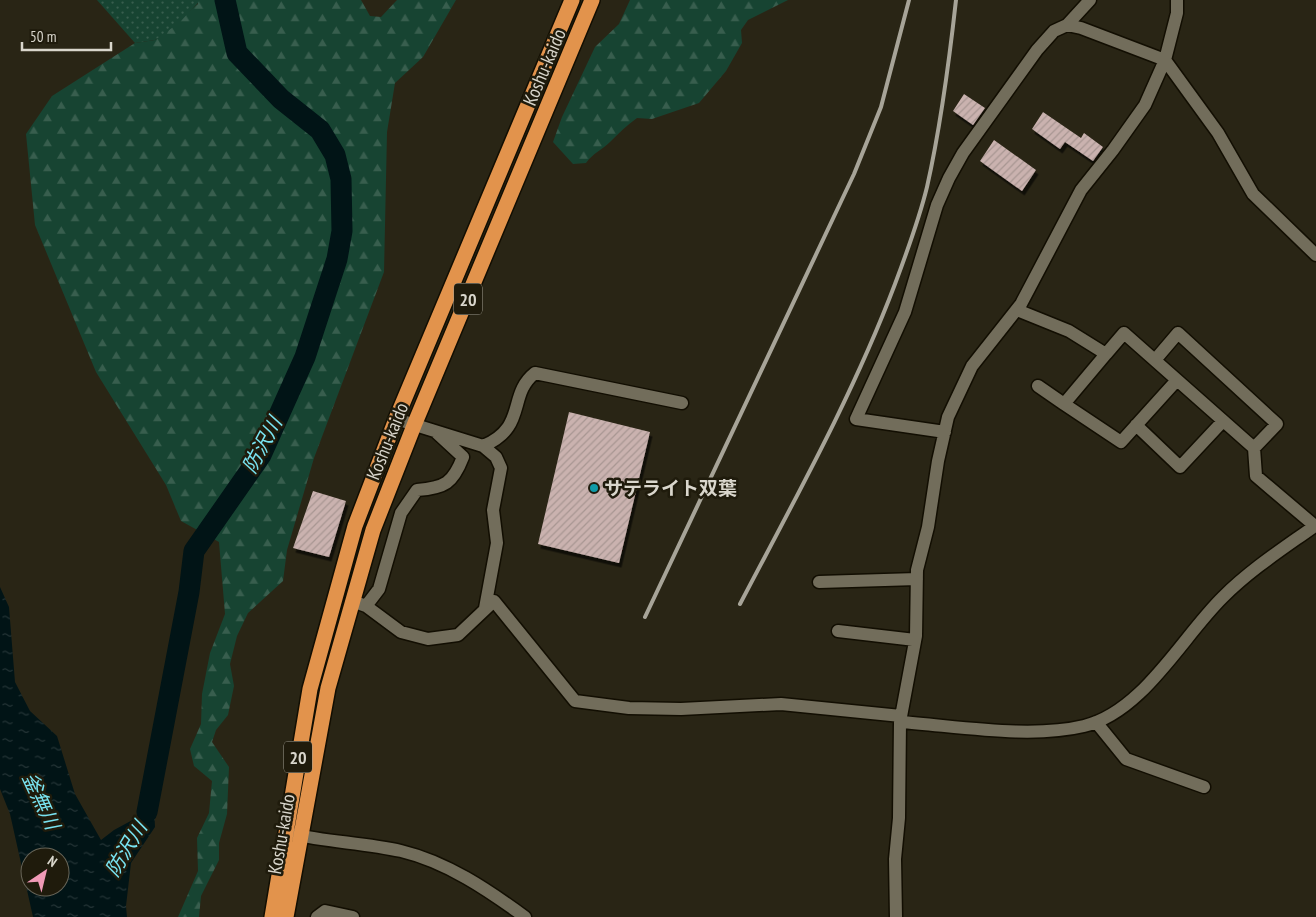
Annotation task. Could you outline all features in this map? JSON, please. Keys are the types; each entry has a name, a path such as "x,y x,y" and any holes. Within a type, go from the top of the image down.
{"highway":[{"name":"Koshu-kaido","path":"286,917 292,834 310,689 355,526 396,419 572,0"},
{"name":"Koshu-kaido","path":"272,917 328,688 359,603 373,530 415,423 592,0"}],"street":[{"path":"945,432 856,419 905,312 937,205 949,178 963,153 1037,50 1054,31 1067,25 1090,0"},
{"path":"896,917 895,858 901,719 915,640 917,578 948,418 972,366 1017,310 1081,190 1114,150 1145,105 1165,60 1178,13 1177,0"},
{"path":"1067,25 1081,28 1165,60 1218,133 1253,194 1316,255"},
{"path":"1017,310 1069,331 1106,354"},
{"path":"433,429 463,456 457,474 440,488 417,490 401,513 379,589 359,603 400,632 428,639 458,636 494,601 575,701 628,708 681,709 781,704 901,719 1048,733 1096,722 1112,716 1131,701 1223,597 1258,566 1315,526 1256,476 1254,448 1124,333 1064,404"},
{"path":"1155,360 1178,333 1277,424 1254,448"},
{"path":"483,446 495,441 510,428 526,380 534,373 682,403"},
{"path":"1038,386 1120,442 1177,380"},
{"path":"396,419 415,423 483,446 496,457 501,468 493,510 497,543 485,608"},
{"path":"1136,425 1180,467 1223,421"},
{"path":"819,582 917,578"},
{"path":"838,631 915,640"},
{"path":"1096,722 1126,759 1204,787"},
{"path":"292,834 402,852 436,864 486,889 525,917"},
{"path":"317,917 325,912 353,917"}],"green space":[{"path":"97,0 198,0 198,3 179,23 155,40 135,43"},
{"path":"198,0 361,0 370,16 381,17 397,0 456,0 423,57 395,83 387,132 384,272 314,458 287,550 283,581 248,613 237,636 230,664 234,686 228,715 216,730 212,742 229,767 227,814 219,843 219,860 201,896 199,917 178,917 198,871 197,838 209,813 212,781 194,766 190,749 201,724 202,694 210,653 225,614 219,542 181,521 166,485 96,372 35,225 26,134 52,96 135,43 155,40 198,4"},
{"path":"630,0 788,0 748,20 741,30 742,43 726,71 699,103 652,119 637,118 586,163 573,164 553,142 562,117 595,47 619,24"}],"water":[{"name":"釜無川","path":"0,587 9,607 15,682 30,711 57,736 75,794 101,840 114,830 138,817 153,782 155,827 131,863 126,906 127,917 33,917 29,897 70,897 70,847 20,847 20,859 10,814 0,789"}],"building":[{"path":"964,94 985,108 973,125 953,111"},
{"path":"1043,112 1081,138 1084,133 1103,147 1093,161 1065,142 1060,149 1032,129"},
{"path":"994,140 1036,170 1022,191 980,161"},
{"name":"サテライト双葉","path":"569,412 650,432 619,563 538,544"},
{"path":"313,491 346,501 329,557 293,548"}],"waterway":[{"name":"防沢川","path":"147,812 189,592 194,551 261,455 305,357 337,259 342,231 341,179 335,155 320,130 281,99 237,53 225,0"}],"railway":[{"path":"645,617 854,174 881,107 909,0"},
{"path":"740,604 802,486 861,366 879,325 917,224 932,164 944,94 956,0"}],"place":[{"name":"サテライト双葉","path":"594,488"}]}
